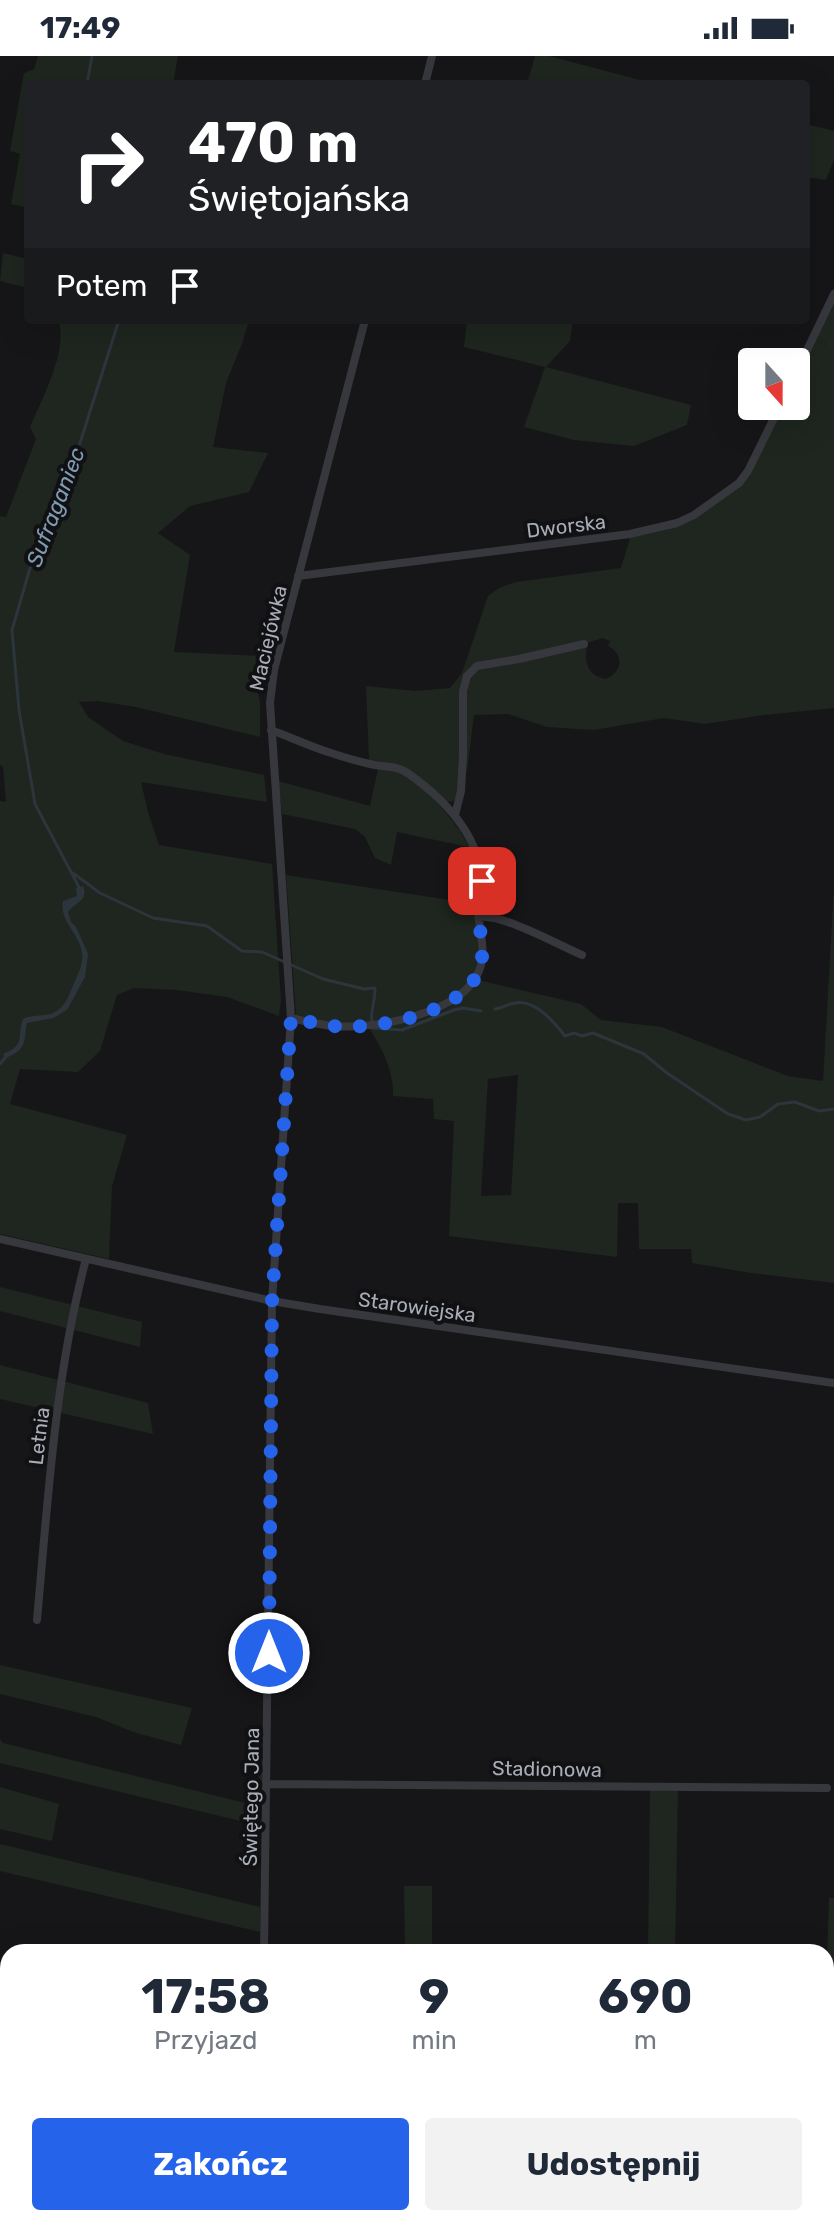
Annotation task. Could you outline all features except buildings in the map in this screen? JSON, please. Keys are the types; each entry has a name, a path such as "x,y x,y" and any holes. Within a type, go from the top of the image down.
{"street":[{"path":"426,80 432,56"},
{"path":"808,348 834,294"},
{"name":"Maciejówka","path":"291,1018 270,703 274,670 364,324"},
{"name":"Dworska","path":"298,576 630,534 677,523 694,515 739,483 773,420"},
{"path":"455,815 463,767 463,691 467,676 477,666 584,644"},
{"path":"271,730 327,752 375,765 393,766 406,772 455,815 469,837 482,881 478,910 482,948 480,971 469,987 450,1001 426,1012 386,1023 335,1026 291,1018"},
{"path":"479,917 488,915 502,920 582,955"},
{"name":"Świętego Jana","path":"264,1944 272,1301 291,1018"},
{"name":"Starowiejska","path":"0,1239 272,1301 834,1383"},
{"name":"Letnia","path":"37,1620 67,1346 86,1259"},
{"name":"Stadionowa","path":"267,1784 827,1788"}],"shaded area":[{"path":"38,56 178,56 174,80 24,80 24,207 11,204 20,154 10,151 24,73 34,69"},
{"path":"535,56 549,56 640,80 528,80"},
{"path":"810,125 834,131 834,160 826,180 810,178"},
{"path":"3,253 24,258 24,287 0,281"},
{"path":"834,296 834,708 705,724 664,718 594,730 547,727 508,714 474,715 467,771 462,767 456,798 452,802 446,801 403,767 369,760 366,686 415,691 450,688 462,673 488,596 499,588 516,582 621,568 630,538 666,530 690,520 750,476 776,420 810,420 810,348","holes":["602,638 610,641 608,646 617,654 619,664 615,673 605,679 588,668 587,647 584,644"]},
{"path":"59,324 248,324 226,383 213,447 268,453 249,492 190,506 158,533 190,555 174,652 264,656 256,684 260,702 260,737 136,707 97,701 79,702 88,717 123,741 164,754 264,775 267,802 141,782 159,845 272,864 281,1000 279,1016 227,997 134,988 117,995 100,1051 78,1072 20,1069 10,1104 127,1135 112,1186 109,1259 0,1234 0,801 6,802 3,767 0,765 0,516 6,517 36,439 30,427 57,359"},
{"path":"467,324 572,324 570,341 546,367 691,405 687,425 634,446 574,440 524,427 545,367 464,347"},
{"path":"378,769 400,773 424,789 446,813 469,847 397,832 391,865 375,858 365,837 355,829 282,814 278,781 370,806"},
{"path":"286,875 450,900 471,900 475,881 478,881 476,968 468,982 455,994 437,1004 395,1017 354,1023 296,1015"},
{"path":"83,886 83,898 68,912 88,954 85,977 67,1010 53,1018 27,1023 21,1048 6,1058 3,1054 18,1044 23,1019 57,1011 69,995 82,957 80,946 64,915 63,901 77,896 76,888"},
{"path":"834,886 834,1283 692,1263 691,1249 639,1249 638,1203 618,1203 617,1257 449,1236 454,1121 434,1119 433,1099 393,1096 392,1078 386,1060 369,1028 405,1023 441,1011 461,999 478,980 581,1004 601,1020 662,1027 788,1076 823,1081","holes":["518,1075 511,1195 481,1196 488,1079"]},
{"path":"0,1287 142,1322 140,1347 0,1311"},
{"path":"0,1365 148,1403 153,1434 0,1399"},
{"path":"0,1665 192,1708 181,1745 136,1733 96,1717 0,1694"},
{"path":"0,1739 3,1743 257,1806 259,1764 263,1765 261,1826 0,1763"},
{"path":"0,1787 59,1804 52,1841 0,1829"},
{"path":"650,1789 678,1790 675,1944 648,1944"},
{"path":"0,1844 260,1907 260,1932 0,1871"},
{"path":"404,1886 432,1886 432,1944 405,1944"},
{"path":"829,1898 834,1898 834,1944 828,1944"}],"waterway":[{"name":"Sufraganiec","path":"88,80 92,56"},
{"name":"Sufraganiec","path":"80,889 35,804 19,710 12,630 42,527 80,443 118,324"},
{"path":"73,873 100,893 153,918 207,926 242,951 262,952 323,979 364,989 375,988 373,1028 402,1030 454,1010 481,1011"},
{"path":"495,1009 515,1003 530,1004 565,1036 593,1033 644,1054 728,1114 746,1120 760,1117 778,1104 795,1102 819,1111 834,1109"},
{"name":"Sufraganiec","path":"0,1064 8,1054"}],"route":[{"path":"269,1653 272,1301 291,1018 335,1026 386,1023 426,1012 450,1001 469,987 480,971 482,948 478,910 482,881"}]}
